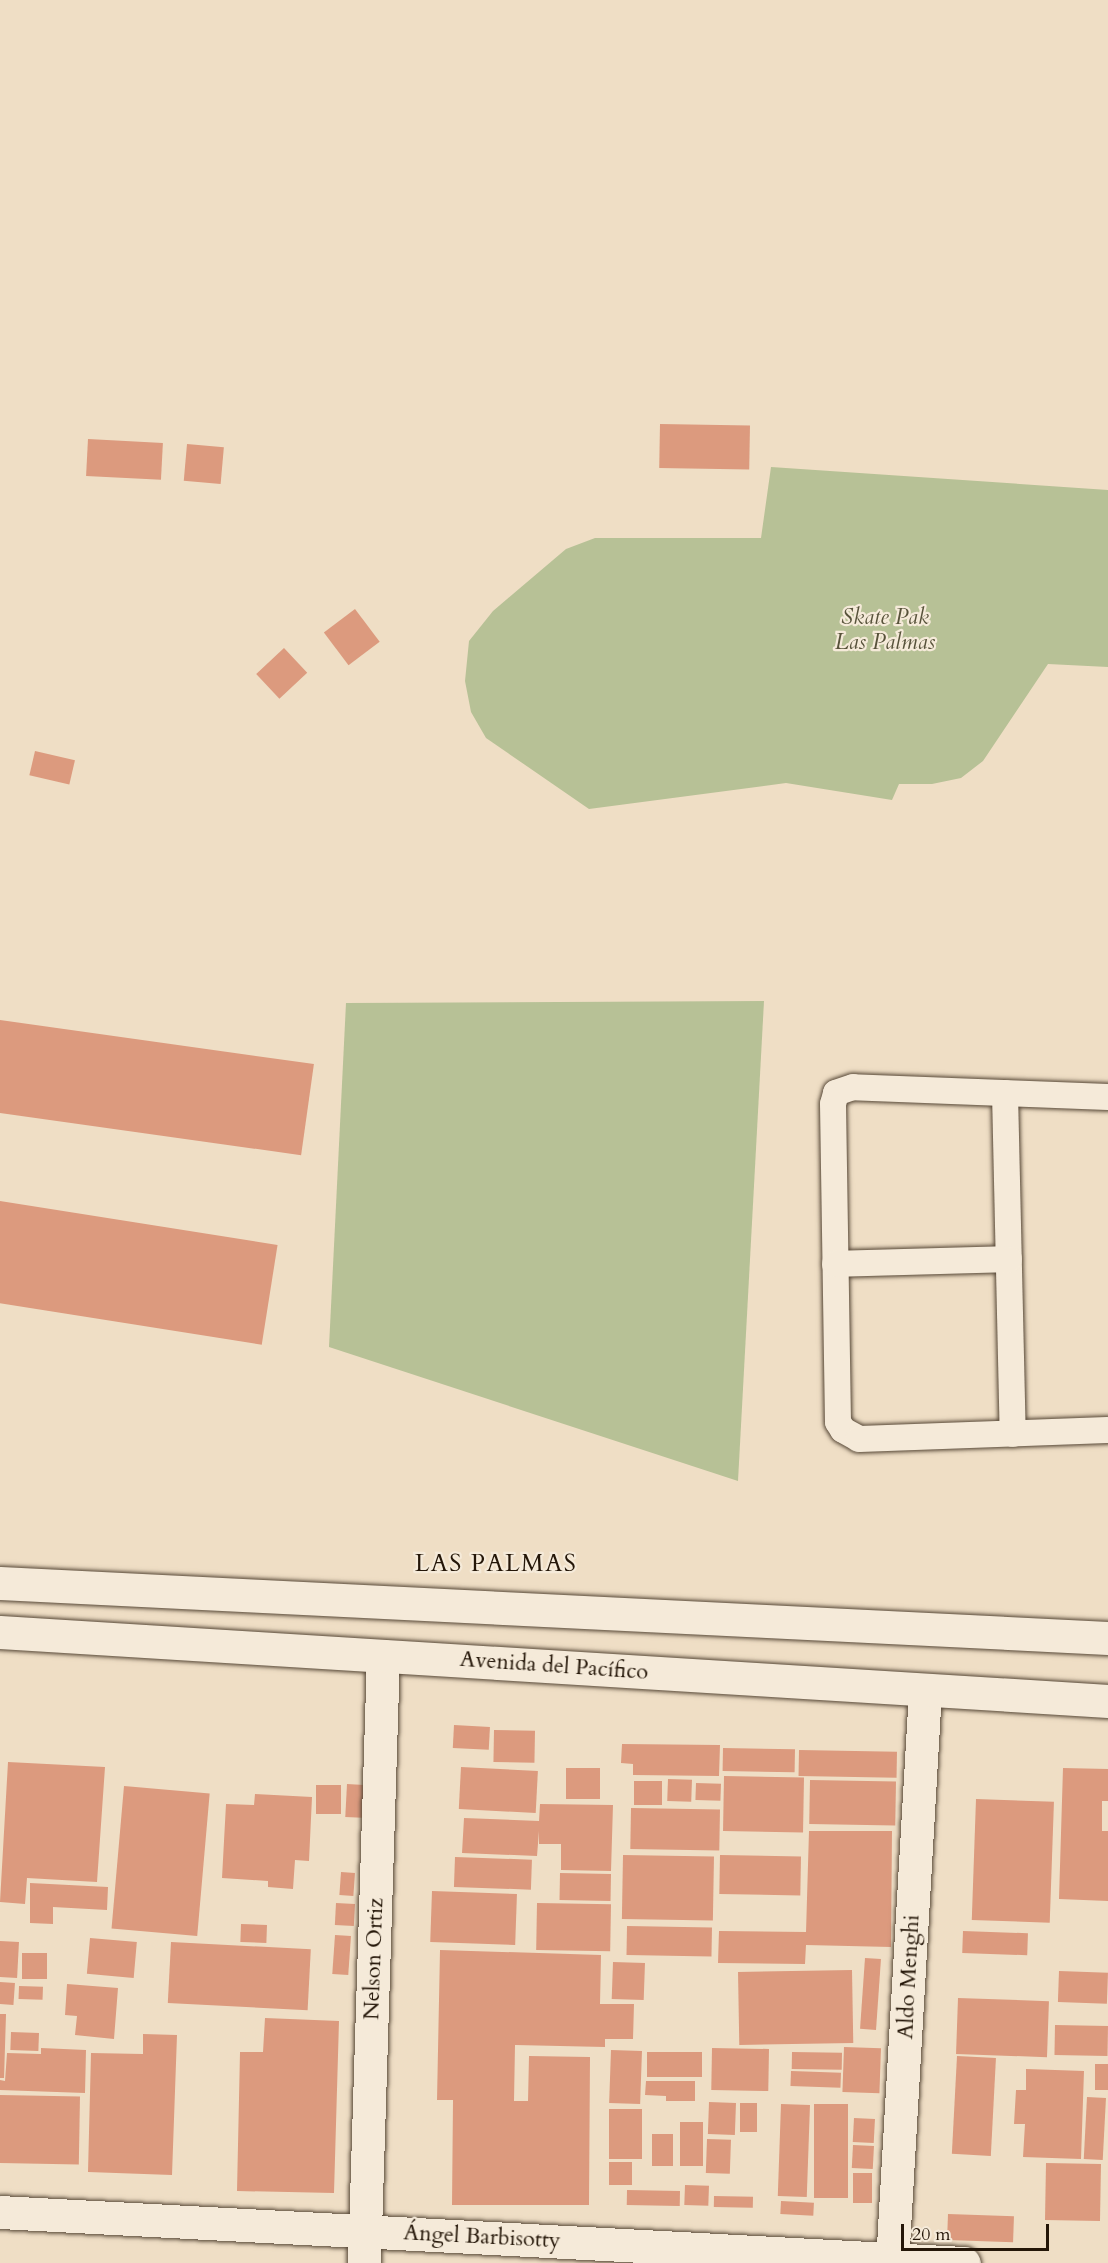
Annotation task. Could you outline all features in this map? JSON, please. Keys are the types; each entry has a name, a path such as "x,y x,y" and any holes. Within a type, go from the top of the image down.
{"main road":[{"path":"0,1583 1108,1638"},
{"name":"Avenida del Pacífico","path":"0,1632 1108,1701"},
{"name":"Nelson Ortiz","path":"364,2263 383,1656"},
{"name":"Aldo Menghi","path":"892,2261 925,1690"},
{"name":"Ángel Barbisotty","path":"0,2212 892,2261 964,2263"}],"lane":[{"path":"1108,1097 853,1087 836,1094 833,1104 838,1422 843,1430 859,1439 1108,1430"},
{"path":"1005,1094 1013,1434"},
{"path":"835,1264 1009,1259"}],"green space":[{"name":"Skate Pak Las Palmas","path":"771,467 1108,490 1108,667 1048,664 983,761 961,778 932,784 899,784 892,800 786,783 589,809 486,738 471,712 465,681 469,641 493,611 566,549 595,538 761,538"},
{"path":"764,1001 738,1481 329,1347 346,1003"}],"building":[{"path":"660,424 750,426 749,470 659,468"},
{"path":"88,439 163,443 161,480 86,476"},
{"path":"187,444 224,447 221,484 184,481"},
{"path":"355,609 380,642 349,665 324,632"},
{"path":"284,648 307,673 279,699 256,674"},
{"path":"35,751 75,760 69,785 29,775"},
{"path":"0,1020 314,1064 301,1155 0,1113"},
{"path":"0,1201 278,1245 262,1345 0,1303"},
{"path":"454,1725 490,1727 489,1750 453,1748"},
{"path":"494,1730 535,1731 534,1763 493,1762"},
{"path":"622,1744 720,1745 719,1776 633,1775 633,1764 621,1763"},
{"path":"723,1748 795,1749 795,1772 723,1771"},
{"path":"799,1750 897,1752 897,1778 799,1776"},
{"path":"8,1762 105,1767 97,1882 27,1878 25,1904 0,1902"},
{"path":"461,1767 538,1771 536,1813 459,1809"},
{"path":"566,1768 600,1768 600,1799 566,1799"},
{"path":"1063,1768 1108,1769 1108,1801 1102,1801 1102,1831 1108,1831 1108,1901 1059,1899"},
{"path":"724,1776 804,1777 803,1832 723,1831"},
{"path":"668,1779 692,1780 691,1802 667,1801"},
{"path":"810,1780 896,1782 895,1825 809,1824"},
{"path":"634,1781 662,1781 662,1805 634,1805"},
{"path":"696,1783 721,1784 720,1801 695,1800"},
{"path":"347,1784 364,1785 362,1818 345,1817"},
{"path":"316,1785 341,1785 341,1814 316,1814"},
{"path":"124,1786 210,1793 197,1936 112,1928"},
{"path":"255,1794 312,1797 309,1861 295,1860 293,1889 268,1887 268,1881 222,1878 226,1804 254,1805"},
{"path":"976,1799 1054,1802 1050,1923 972,1920"},
{"path":"540,1804 613,1805 611,1871 561,1870 561,1844 539,1844 539,1831 537,1856 462,1853 464,1818 539,1821"},
{"path":"631,1808 720,1810 719,1851 630,1849"},
{"path":"809,1831 892,1831 891,1947 806,1945 805,1964 718,1963 719,1931 806,1932"},
{"path":"623,1855 714,1857 713,1921 622,1919"},
{"path":"720,1855 801,1856 800,1895 719,1894"},
{"path":"455,1857 532,1860 531,1890 454,1887"},
{"path":"341,1872 355,1873 353,1896 339,1895"},
{"path":"560,1873 611,1874 611,1901 560,1900"},
{"path":"30,1883 108,1887 107,1910 53,1907 53,1924 30,1923"},
{"path":"432,1891 517,1894 515,1945 430,1942"},
{"path":"336,1903 355,1904 354,1926 335,1925"},
{"path":"537,1903 611,1904 610,1951 536,1950"},
{"path":"241,1924 267,1925 266,1943 240,1942"},
{"path":"627,1926 712,1927 711,1956 626,1955"},
{"path":"963,1931 1028,1933 1027,1955 962,1953"},
{"path":"335,1935 351,1936 348,1975 332,1974"},
{"path":"90,1938 137,1942 134,1978 87,1974"},
{"path":"0,1941 19,1942 17,1978 0,1977"},
{"path":"171,1942 311,1949 308,2010 168,2003"},
{"path":"440,1950 601,1955 600,2004 634,2004 633,2039 605,2039 605,2047 515,2045 514,2101 528,2101 529,2056 590,2057 589,2205 452,2205 453,2100 437,2100"},
{"path":"22,1953 47,1953 47,1979 22,1979"},
{"path":"865,1958 881,1959 876,2030 860,2029"},
{"path":"613,1962 645,1963 644,2000 612,1999"},
{"path":"852,1970 853,2043 739,2045 738,1972"},
{"path":"1059,1971 1108,1973 1107,2004 1058,2002"},
{"path":"0,1982 15,1983 13,2005 0,2004"},
{"path":"67,1984 118,1988 114,2039 75,2035 77,2016 65,2015"},
{"path":"19,1986 43,1987 43,2000 19,1999"},
{"path":"958,1998 1049,2001 1047,2057 956,2054"},
{"path":"0,2014 6,2014 4,2078 0,2078"},
{"path":"265,2018 339,2021 334,2193 237,2191 240,2052 263,2052"},
{"path":"1055,2025 1108,2026 1107,2056 1054,2055"},
{"path":"11,2032 39,2033 38,2051 10,2050"},
{"path":"143,2034 177,2035 172,2175 88,2172 91,2053 143,2054"},
{"path":"844,2047 881,2048 879,2093 842,2092"},
{"path":"41,2048 86,2050 85,2093 0,2090 0,2080 5,2081 7,2053 41,2054"},
{"path":"712,2048 769,2049 768,2091 711,2090"},
{"path":"611,2050 642,2051 640,2104 609,2103"},
{"path":"647,2052 702,2052 702,2077 647,2077"},
{"path":"792,2052 842,2053 842,2070 792,2069"},
{"path":"957,2056 996,2058 991,2156 952,2154"},
{"path":"1095,2064 1108,2064 1108,2090 1095,2090"},
{"path":"1026,2069 1084,2071 1081,2159 1023,2157 1025,2124 1014,2124 1016,2090 1026,2090"},
{"path":"791,2071 841,2073 840,2088 790,2086"},
{"path":"646,2081 695,2081 695,2101 666,2101 666,2096 645,2095"},
{"path":"0,2095 80,2096 79,2164 0,2163"},
{"path":"1087,2097 1106,2098 1103,2160 1084,2159"},
{"path":"709,2102 736,2103 735,2135 708,2134"},
{"path":"740,2103 757,2103 757,2132 740,2132"},
{"path":"781,2104 810,2105 807,2197 778,2196"},
{"path":"814,2104 848,2104 848,2198 814,2198"},
{"path":"609,2109 642,2109 642,2159 609,2159"},
{"path":"854,2118 875,2119 874,2143 853,2142"},
{"path":"680,2122 703,2122 703,2166 680,2166"},
{"path":"652,2134 673,2134 673,2166 652,2166"},
{"path":"707,2139 731,2140 730,2174 706,2173"},
{"path":"853,2145 874,2146 873,2169 852,2168"},
{"path":"609,2162 632,2162 632,2185 609,2185"},
{"path":"1046,2163 1101,2164 1100,2221 1045,2220"},
{"path":"853,2173 872,2173 872,2203 853,2203"},
{"path":"685,2185 709,2186 708,2206 684,2205"},
{"path":"627,2190 680,2191 680,2206 627,2205"},
{"path":"714,2196 753,2197 753,2208 714,2207"},
{"path":"781,2201 814,2203 813,2216 780,2214"},
{"path":"948,2214 1014,2216 1013,2242 947,2240"}],"district":[{"name":"LAS PALMAS","path":"496,1564"}]}
